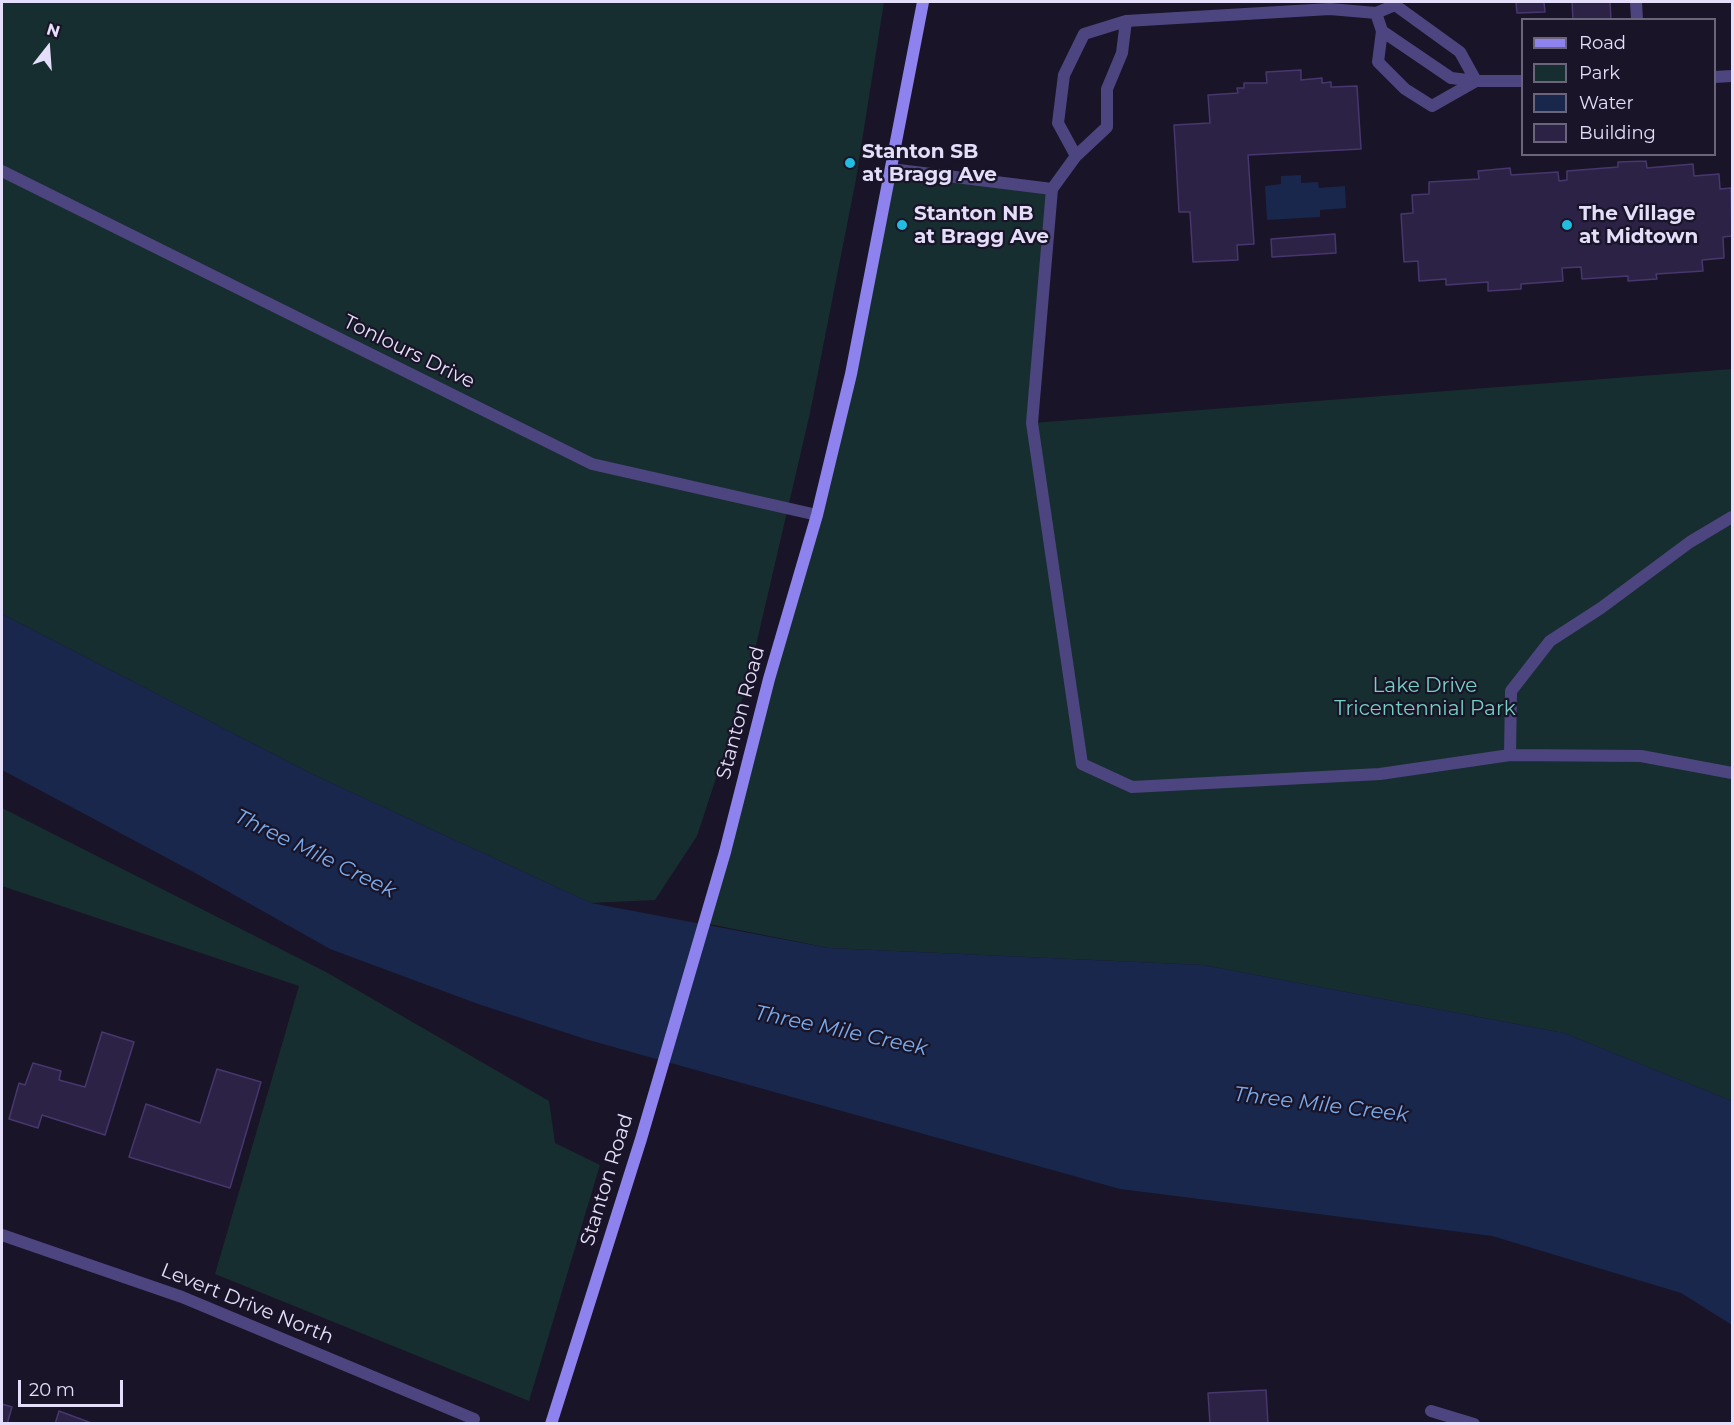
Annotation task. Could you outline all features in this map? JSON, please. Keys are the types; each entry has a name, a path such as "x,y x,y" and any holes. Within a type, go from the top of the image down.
{"street":[{"name":"Stanton Road","path":"551,1424 641,1139 818,515 851,374 923,2"},
{"path":"1636,2 1637,18"},
{"path":"1076,156 1058,123 1064,75 1084,34 1126,21 1330,9 1376,13 1396,3 1460,52 1476,81"},
{"path":"1376,13 1382,31 1378,62 1405,89 1432,106 1476,81"},
{"path":"1126,21 1122,53 1107,89 1107,127 1076,156 1052,189 1032,423 1082,764 1132,787 1380,774 1510,755 1641,756 1732,773"},
{"path":"1382,31 1451,78 1476,81 1521,81"},
{"path":"1716,77 1732,76"},
{"path":"891,169 1052,189"},
{"name":"Tonlours Drive","path":"2,171 592,464 818,515"},
{"path":"1510,755 1511,691 1550,641 1601,608 1690,542 1732,517"},
{"name":"Levert Drive North","path":"2,1234 182,1296 474,1419"},
{"path":"1431,1411 1474,1424"}],"green space":[{"path":"4,2 884,2 856,179 810,413 747,684 697,836 655,900 591,903 312,774 2,614 2,6"},
{"name":"Lake Drive Tricentennial Park","path":"891,169 1052,189 1032,423 1732,369 1732,1101 1564,1033 1203,965 829,948 704,923 817,515"},
{"path":"2,808 326,972 549,1101 555,1143 600,1165 529,1401 215,1274 299,986 2,886"}],"water":[{"path":"1301,175 1301,183 1318,182 1319,188 1345,186 1346,208 1320,210 1320,217 1267,220 1265,186 1281,184 1281,176"},
{"name":"Three Mile Creek","path":"2,614 312,774 591,903 829,948 1203,965 1564,1033 1732,1101 1732,1325 1681,1293 1492,1236 1120,1189 585,1039 478,1004 330,949 197,874 2,770"}],"building":[{"path":"1516,2 1544,2 1545,12 1517,13"},
{"path":"1572,2 1610,2 1611,18 1573,18"},
{"path":"1301,70 1301,80 1322,78 1322,83 1331,82 1331,87 1357,86 1361,149 1248,155 1254,244 1237,245 1238,260 1193,262 1190,212 1179,212 1174,125 1210,123 1208,95 1238,93 1237,88 1244,88 1244,83 1267,83 1266,72"},
{"name":"The Village at Midtown","path":"1646,161 1647,168 1693,164 1694,176 1719,174 1720,189 1731,188 1732,236 1723,237 1724,258 1702,260 1703,271 1656,274 1657,279 1628,281 1628,276 1582,279 1581,267 1562,268 1563,281 1521,284 1521,289 1488,291 1488,282 1446,285 1446,279 1419,281 1418,261 1404,262 1401,214 1413,213 1412,195 1429,194 1429,182 1479,179 1478,171 1510,168 1511,175 1558,172 1559,181 1567,180 1567,171 1618,167 1618,162"},
{"path":"1335,234 1336,253 1272,257 1271,239"},
{"path":"102,1032 134,1042 105,1135 42,1115 38,1128 9,1119 19,1083 25,1085 33,1063 61,1071 59,1080 85,1087"},
{"path":"217,1069 261,1082 230,1188 129,1157 146,1104 200,1123"},
{"path":"1266,1390 1268,1424 1210,1424 1208,1393"},
{"path":"2,1404 12,1407 7,1424 2,1424"},
{"path":"59,1411 94,1424 55,1424"}],"place":[{"name":"Stanton SB at Bragg Ave","path":"850,163"},
{"name":"Stanton NB at Bragg Ave","path":"902,225"},
{"name":"The Village at Midtown","path":"1567,225"}]}
